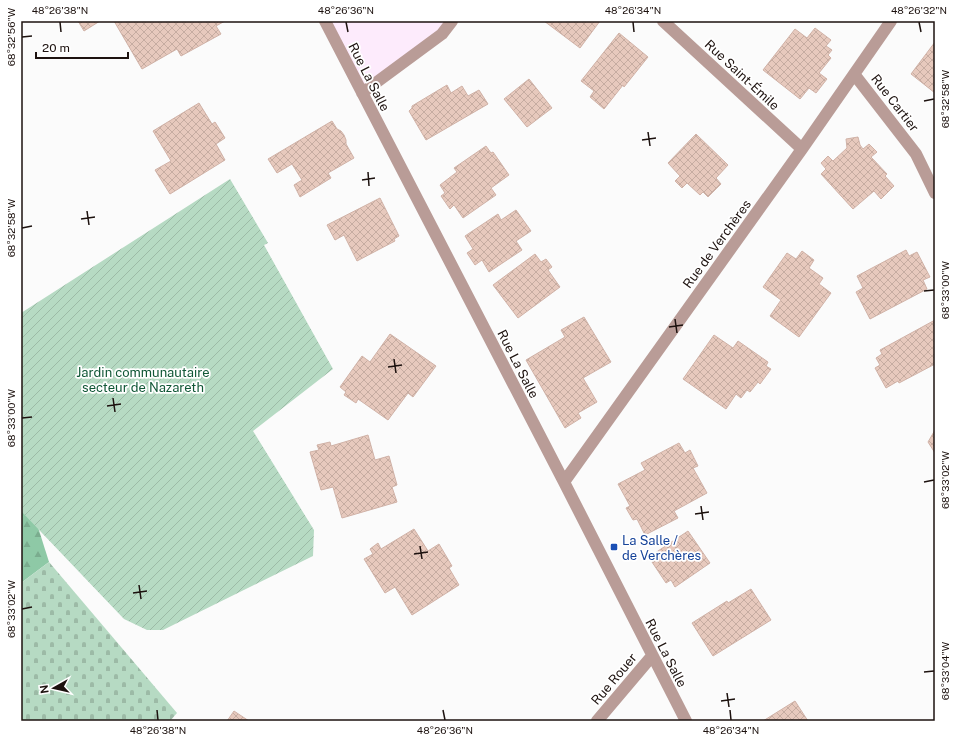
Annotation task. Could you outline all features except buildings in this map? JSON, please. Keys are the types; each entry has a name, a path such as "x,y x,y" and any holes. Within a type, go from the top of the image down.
{"street":[{"name":"Rue La Salle","path":"325,21 686,721"},
{"path":"362,92 442,34 452,21"},
{"name":"Rue Saint-Émile","path":"663,21 802,149"},
{"name":"Rue de Verchères","path":"564,482 802,149 891,21"},
{"name":"Rue Cartier","path":"854,74 916,154 935,193"},
{"name":"Rue Rouer","path":"597,721 652,656"}],"shaded area":[{"path":"325,21 452,21 362,93"}],"green space":[{"name":"Jardin communautaire secteur de Nazareth","path":"230,179 268,243 264,245 333,369 253,431 314,530 313,556 163,630 147,630 124,619 21,511 21,313"},
{"path":"21,473 49,562 21,583"},
{"path":"49,562 177,713 170,721 21,721 21,583"}],"place":[{"name":"La Salle / de Verchères","path":"614,547"}]}
